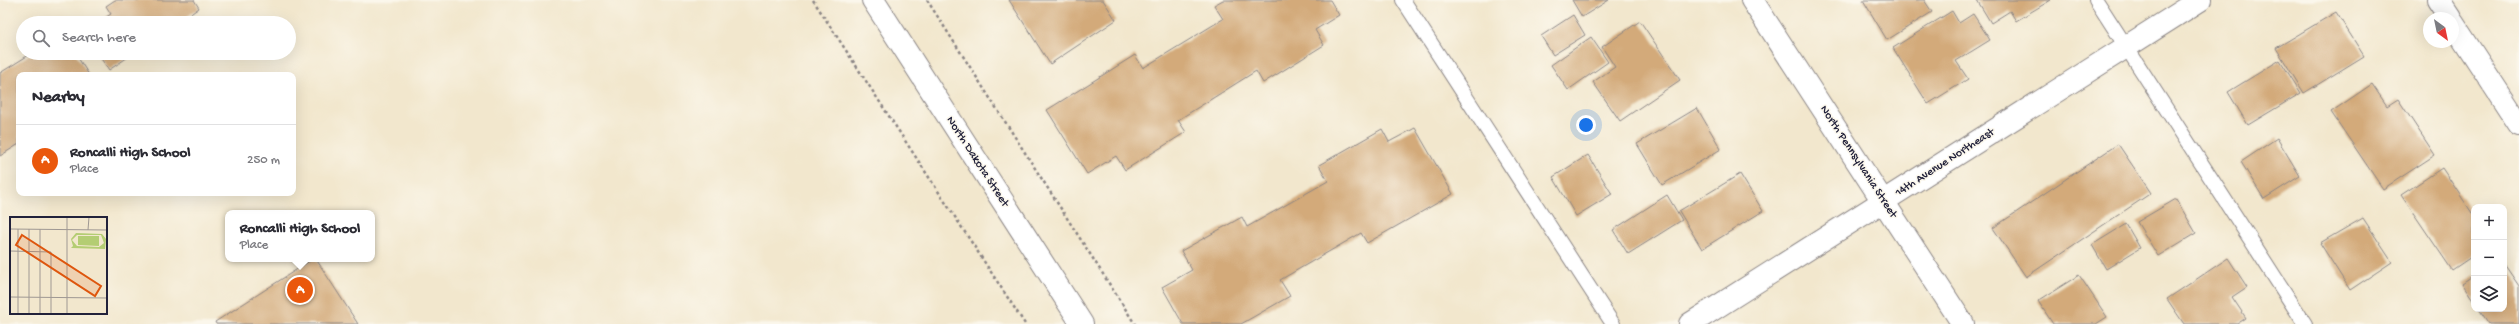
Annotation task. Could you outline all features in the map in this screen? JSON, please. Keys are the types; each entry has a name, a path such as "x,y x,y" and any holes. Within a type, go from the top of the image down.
{"street":[{"name":"North Dakota Street","path":"873,0 1082,324"},
{"name":"North Pennsylvania Street","path":"1752,0 1963,324"},
{"name":"14th Avenue Northeast","path":"1690,324 2200,0"},
{"path":"2438,0 2446,12"},
{"path":"2459,32 2519,124"}],"lane":[{"path":"1403,0 1613,324"},
{"path":"2096,0 2304,324"}],"path":[{"path":"813,0 1025,324"},
{"path":"927,0 1135,324"}],"building":[{"path":"115,0 194,0 199,8 188,16 108,16 111,14 106,6"},
{"path":"1009,0 1103,0 1116,20 1050,64"},
{"path":"1223,0 1330,0 1339,15 1315,30 1324,45 1263,83 1256,71 1178,120 1186,132 1125,170 1116,156 1087,174 1047,110 1135,55 1143,68 1223,19 1214,5"},
{"path":"1572,0 1609,0 1582,17"},
{"path":"1863,0 1924,0 1932,12 1887,40"},
{"path":"1977,0 2051,0 2016,21 2010,11 1991,23"},
{"path":"1952,11 1959,23 1973,14 1990,40 1956,61 1968,79 1928,104 1893,48"},
{"path":"2336,12 2364,56 2304,93 2276,48"},
{"path":"1573,15 1585,35 1553,55 1541,36"},
{"path":"1640,21 1680,80 1620,121 1593,82 1615,67 1602,47"},
{"path":"1591,37 1608,62 1568,90 1551,65"},
{"path":"21,60 79,60 87,72 16,72 16,146 0,156 0,73"},
{"path":"102,60 124,60 109,70"},
{"path":"2280,60 2301,93 2248,125 2228,92"},
{"path":"2372,84 2387,106 2398,99 2435,155 2383,189 2331,112"},
{"path":"1697,108 1721,149 1662,185 1637,144"},
{"path":"1415,128 1453,194 1367,243 1361,233 1280,280 1290,296 1241,324 1183,324 1162,287 1192,270 1181,251 1242,217 1247,227 1328,181 1319,165 1382,129 1389,142"},
{"path":"2277,138 2300,176 2264,199 2241,162"},
{"path":"2118,144 2151,193 2026,277 1993,228"},
{"path":"1588,155 1612,194 1576,216 1553,177"},
{"path":"2442,168 2471,212 2471,257 2452,270 2401,195"},
{"path":"1740,174 1763,211 1702,249 1679,211"},
{"path":"1667,195 1682,220 1628,254 1613,230"},
{"path":"2176,199 2196,233 2158,256 2137,222"},
{"path":"2363,218 2392,262 2350,290 2320,243"},
{"path":"2126,224 2140,248 2106,269 2092,245"},
{"path":"2228,258 2247,287 2232,297 2246,318 2237,324 2184,324 2167,299"},
{"path":"308,262 318,262 358,324 216,324 215,322"},
{"path":"2507,268 2519,286 2519,324 2489,324 2481,312 2507,312"},
{"path":"2079,275 2107,317 2096,324 2053,324 2038,301"},
{"path":"2471,277 2471,296 2462,283"}],"place":[{"name":"Roncalli High School","path":"300,290"}]}
